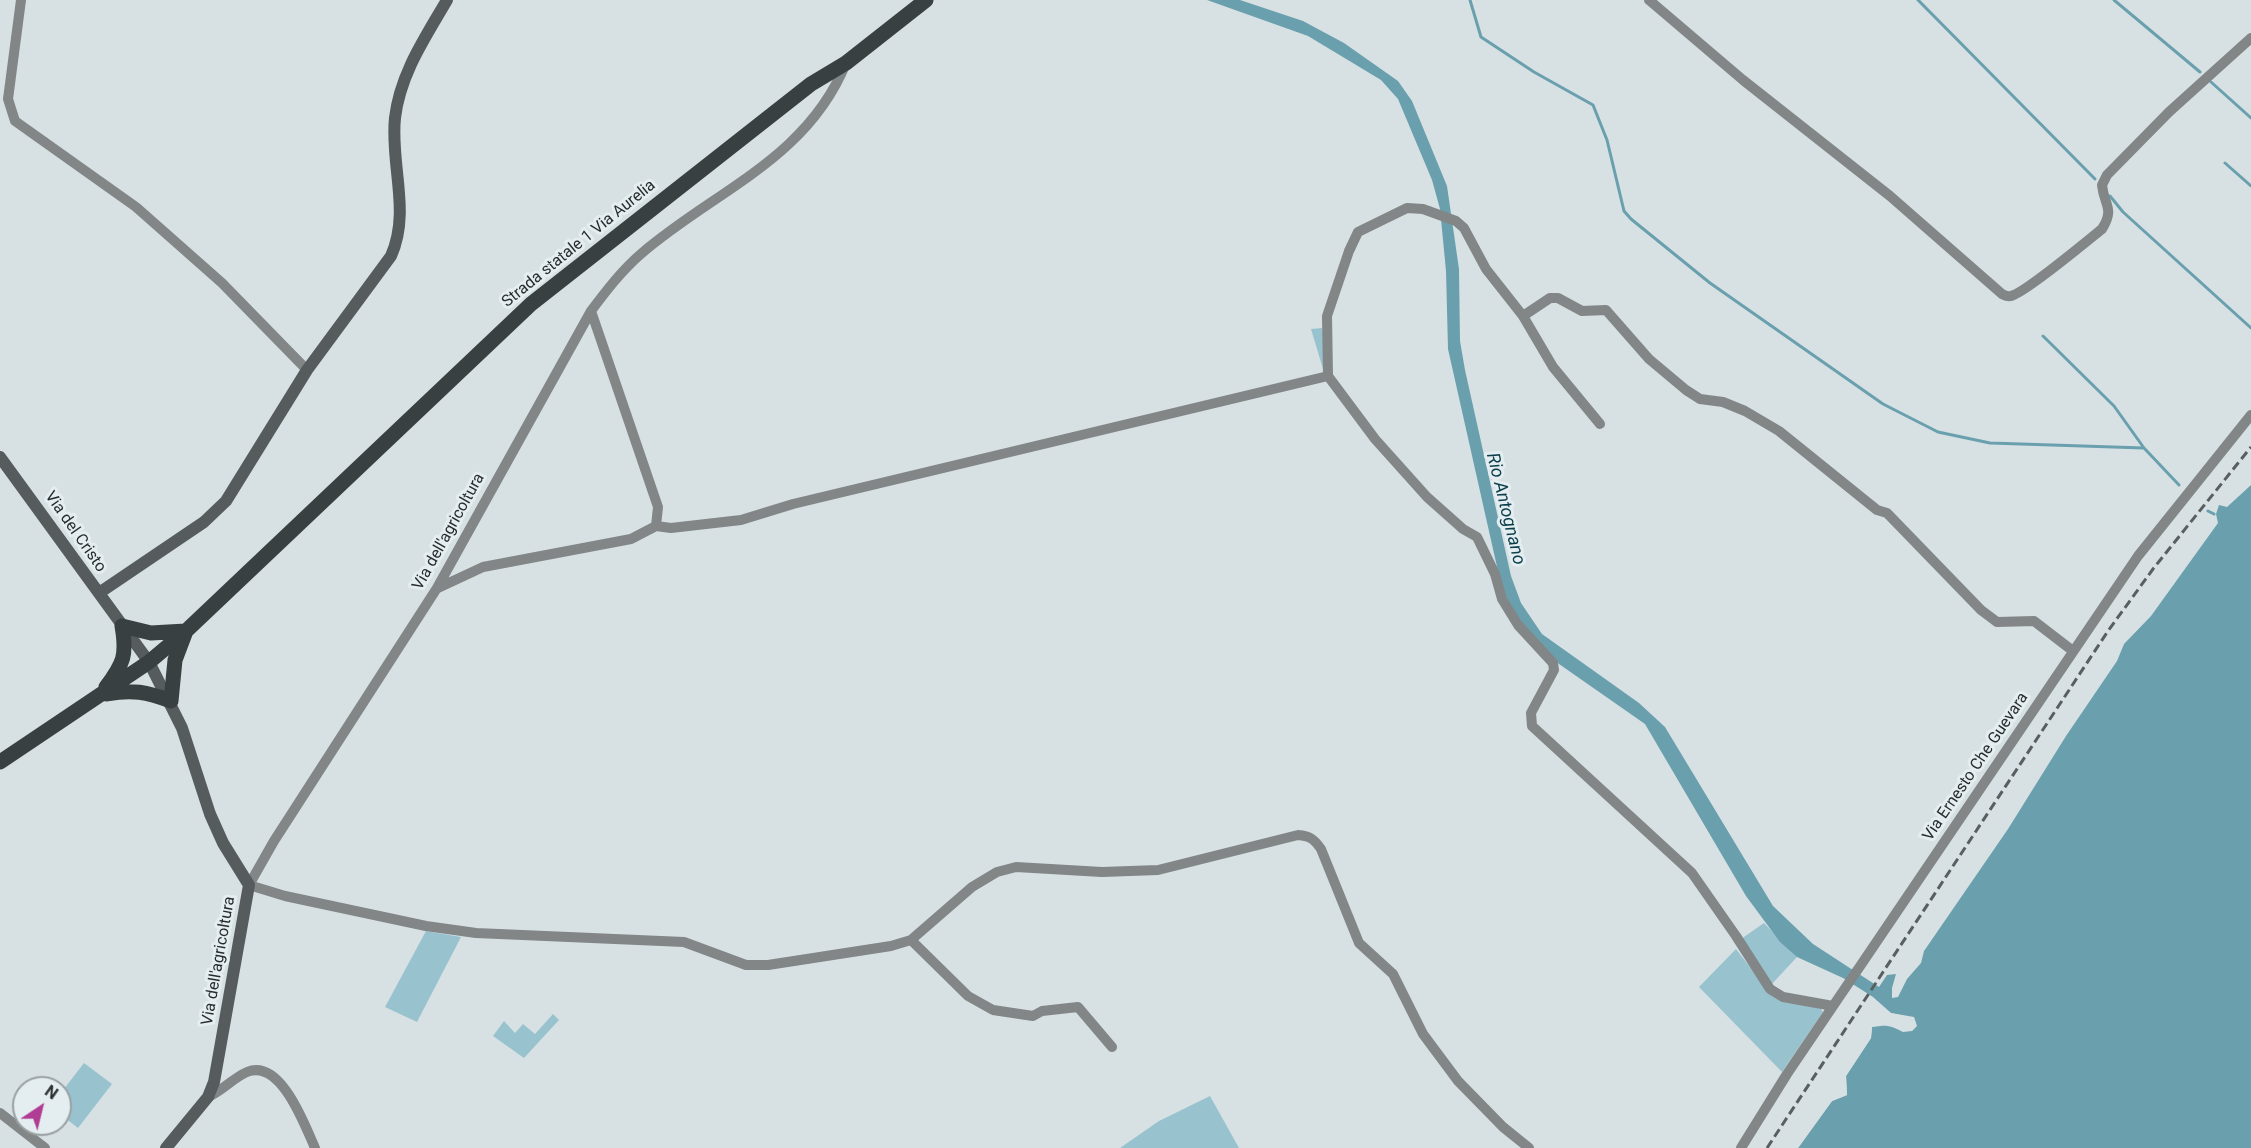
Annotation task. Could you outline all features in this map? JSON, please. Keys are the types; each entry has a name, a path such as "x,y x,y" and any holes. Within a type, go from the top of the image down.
{"main road":[{"name":"Strada statale 1 Via Aurelia","path":"99,696 149,662 186,631 531,304 811,84 846,63 926,0"},
{"path":"0,762 99,696 124,660 125,643 122,626 151,633 186,631 175,660 171,701 141,691 129,690 99,696"}],"street":[{"path":"21,0 8,99 9,110 15,121 136,207 222,283 307,370"},
{"path":"99,593 216,512 226,501 307,370 391,256 398,241 400,223 395,121 398,100 407,71 447,0"},
{"path":"1649,0 1743,80 1890,196 2002,294 2008,296 2015,294 2102,229 2108,219 2110,208 2102,185 2107,175 2176,105 2251,38"},
{"name":"Via dell'agricoltura","path":"208,1097 214,1082 249,885 274,841 437,588 591,311 613,282 642,253 774,158 813,117 838,82 846,63"},
{"path":"1600,424 1553,366 1523,316 1486,269 1464,228 1456,221 1434,213 1407,208 1358,232 1348,251 1327,316 1328,376 1369,432 1427,497 1463,529 1477,537 1495,574 1502,599 1518,625 1553,663 1554,670 1531,713 1532,726 1692,873 1770,989 1783,998 1833,1006"},
{"path":"1523,316 1550,298 1558,298 1582,311 1606,310 1649,358 1686,390 1700,399 1723,402 1745,411 1779,431 1877,510 1887,513 1981,610 1997,622 2034,621 2073,651"},
{"path":"591,311 658,507 657,526"},
{"path":"437,588 483,567 631,539 657,526 671,528 741,520 793,504 1328,376"},
{"name":"Via Ernesto Che Guevara","path":"1741,1148 1833,1006 2138,556 2251,415"},
{"name":"Via del Cristo","path":"0,457 149,662 171,701 191,752 210,814 223,843 249,885"},
{"path":"249,885 285,896 426,926 476,933 684,942 754,966 786,964 911,940 972,887 997,872 1016,867 1102,872 1158,870 1298,836 1307,836 1321,849 1359,943 1394,974 1423,1034 1440,1058 1458,1081 1503,1127 1529,1148"},
{"path":"911,940 942,973 981,1005 1010,1013 1033,1016 1042,1011 1078,1007 1112,1047"},
{"path":"166,1148 208,1097 248,1071 261,1071 272,1077 288,1092 315,1148"},
{"path":"0,1113 45,1148"}],"shaded area":[{"path":"1207,0 1240,0 1303,21 1344,43 1398,81 1412,101 1447,186 1459,269 1460,341 1465,370 1511,576 1521,603 1542,634 1639,703 1665,727 1773,906 1813,944 1879,987 1887,975 1896,974 1892,998 1898,997 1907,979 1921,963 1924,951 2008,829 2066,736 2117,661 2124,644 2151,616 2218,523 2216,514 2219,505 2227,507 2251,485 2251,1148 1798,1148 1832,1101 1847,1095 1846,1076 1871,1038 1872,1027 1883,1025 1912,1031 1916,1023 1908,1017 1891,1013 1873,997 1843,978 1797,957 1780,942 1746,896 1645,724 1559,664 1521,625 1502,589 1448,349 1446,271 1440,209 1432,180 1398,99 1381,80 1308,36"},
{"path":"1322,328 1323,332 1323,369 1311,329"},
{"path":"1764,923 1797,957 1771,985 1741,939"},
{"path":"426,931 461,937 417,1022 385,1007"},
{"path":"1736,949 1769,992 1821,1009 1823,1012 1782,1072 1699,987"},
{"path":"553,1014 559,1020 524,1058 493,1036 504,1021 515,1033 523,1024 535,1034"},
{"path":"84,1063 112,1084 78,1128 72,1123 72,1078"},
{"path":"1210,1096 1239,1148 1120,1148 1159,1121"}],"pier":[{"path":"1873,1001 1891,1013 1914,1017 1917,1026 1912,1031 1903,1032 1889,1025 1872,1027 1871,1038 1846,1076 1847,1095 1832,1101 1798,1148 1795,1148 1826,1103 1831,1098 1845,1094 1844,1075 1868,1037 1870,1025 1889,1022 1904,1029 1914,1025 1912,1020 1889,1016"}],"waterway":[{"path":"1470,0 1481,37 1534,72 1593,105 1607,140 1624,211 1631,219 1710,283 1883,404 1938,432 1990,443 2144,448"},
{"path":"1918,0 2095,179"},
{"path":"2114,0 2200,72"},
{"path":"2211,82 2251,118"},
{"path":"2225,163 2251,186"},
{"path":"2110,196 2123,212 2251,328"},
{"path":"2043,336 2114,406 2144,448 2179,485"},
{"path":"2208,511 2214,514"}],"railway":[{"path":"1767,1148 2108,631 2153,569 2251,447"}],"water label":[{"name":"Rio Antognano","path":"1505,509"}]}
